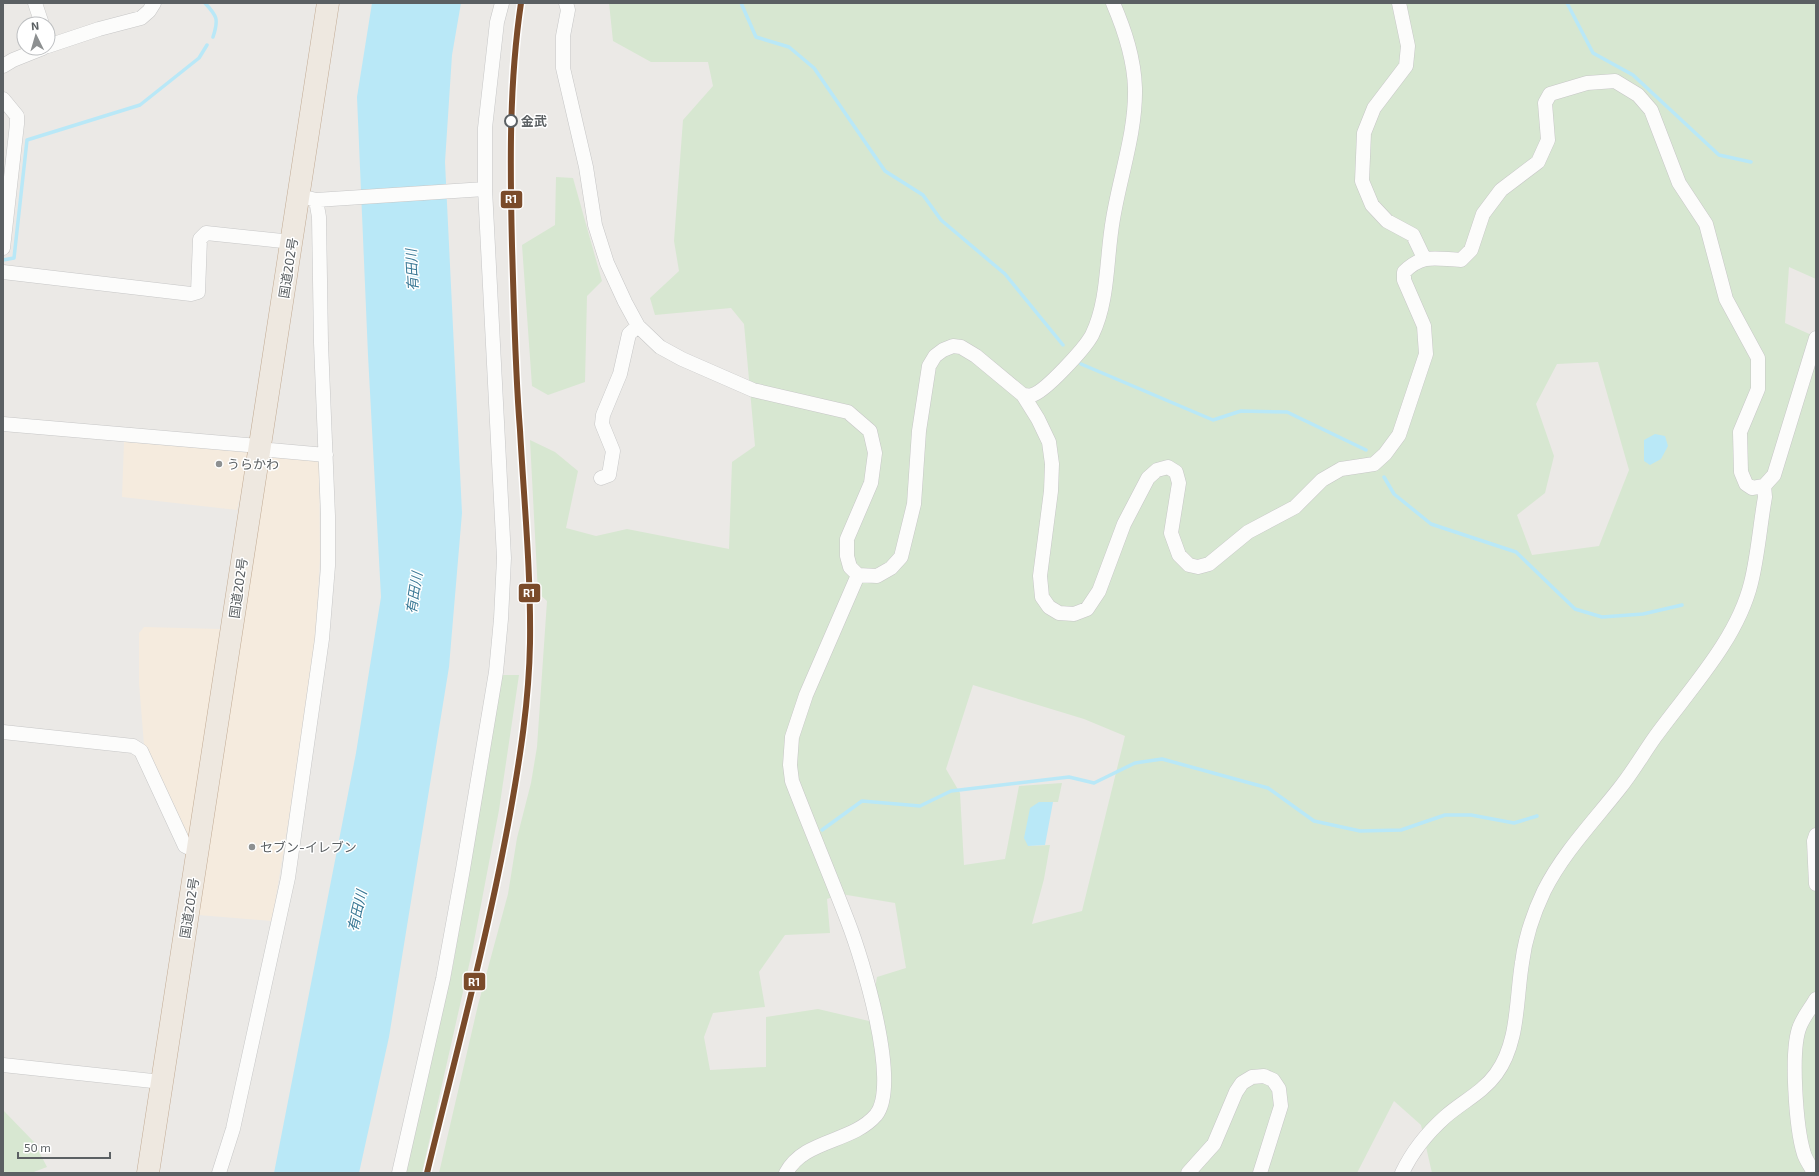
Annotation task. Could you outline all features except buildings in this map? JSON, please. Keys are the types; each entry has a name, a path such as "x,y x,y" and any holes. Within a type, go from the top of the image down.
{"highway":[{"name":"国道202号","path":"148,1173 292,242 307,197 328,3"}],"street":[{"path":"35,3 39,16"},
{"path":"56,43 99,29 141,18 149,11 154,3"},
{"path":"399,1173 444,979 496,672 501,619 504,558 485,189 485,128 497,22 502,3"},
{"path":"566,3 568,10 563,36 564,68 586,167 596,225 607,262 638,326 660,348 682,360 753,390 848,412 870,431 876,453 871,483 847,539 846,556 850,567 858,575 877,576 891,568 901,557 914,504 918,431 929,366 934,356 953,346 961,347 976,356 1023,395 1038,418 1049,442 1052,464 1051,491 1040,576 1042,598 1049,608 1059,613 1074,614 1087,609 1099,591 1124,524 1148,478 1157,470 1168,468 1176,472 1179,483 1171,533 1179,555 1189,564 1198,567 1209,564 1248,532 1295,507 1322,480 1341,469 1374,464 1385,454 1399,435 1426,354 1424,326 1404,280 1404,272 1412,264 1424,258 1461,260 1471,250 1483,214 1501,190 1538,162 1548,140 1545,103 1550,94 1587,83 1615,81 1638,95 1651,110 1679,183 1706,224 1726,299 1758,358 1758,389 1740,432 1741,472 1746,484 1752,488 1764,486 1774,475 1816,338"},
{"path":"1023,395 1032,395 1044,387 1079,354 1091,336 1102,310 1113,219 1132,125 1135,88 1131,53 1113,3"},
{"path":"1399,3 1408,46 1406,66 1374,108 1364,134 1362,181 1372,204 1387,221 1413,235 1424,258"},
{"path":"3,66 23,56"},
{"path":"3,99 17,116 3,248"},
{"path":"307,197 338,198 485,189"},
{"path":"219,1173 233,1129 288,878 301,794 323,625 328,566 326,455 321,344 319,216 307,197"},
{"path":"3,272 191,294 198,292 200,239 206,233 292,242"},
{"path":"601,478 609,475 613,451 602,424 603,415 620,374 629,334 638,326"},
{"path":"3,424 260,446 270,450 326,455"},
{"path":"1402,1173 1412,1153 1445,1118 1486,1086 1497,1074 1507,1054 1515,1025 1522,960 1532,923 1544,892 1564,858 1621,787 1731,632 1751,583 1764,497 1764,486"},
{"path":"786,1173 790,1165 801,1154 861,1128 876,1115 883,1100 885,1084 883,1055 869,986 848,923 792,781 790,765 792,737 806,695 858,575"},
{"path":"3,732 133,746 141,751 186,846 198,852"},
{"path":"1816,834 1814,841 1816,884"},
{"path":"1814,1173 1804,1155 1799,1134 1795,1072 1796,1040 1800,1026 1816,999"},
{"path":"3,1065 162,1082"},
{"path":"1188,1173 1214,1144 1236,1092 1242,1083 1252,1076 1264,1076 1273,1080 1279,1089 1281,1106 1260,1173"}],"shaded area":[{"path":"124,442 251,452 237,510 122,497"},
{"path":"268,453 319,460 320,558 314,666 272,921 198,915"},
{"path":"144,627 220,629 192,843 179,843 144,745 139,683 139,633"}],"green space":[{"path":"609,3 1816,3 1816,279 1789,267 1785,323 1816,337 1816,1173 1432,1173 1421,1125 1394,1101 1357,1173 439,1173 478,1005 508,894 517,838 531,783 537,747 547,601 538,593 530,440 555,452 578,471 566,528 596,536 627,529 729,549 732,462 755,446 744,324 731,308 655,315 650,298 679,271 674,241 683,120 713,86 708,62 651,62 613,41","holes":["1598,362 1629,470 1599,546 1532,555 1517,515 1545,493 1554,456 1536,404 1557,364","973,685 1084,719 1125,736 1082,911 1032,924 1044,879 1050,845 1028,846 1039,802 1058,802 1062,783 1019,786 1005,859 964,865 960,793 946,769","841,894 895,903 906,968 877,977 869,1021 818,1009 766,1017 766,1067 710,1070 704,1037 713,1013 765,1007 759,972 785,935 830,933 827,899"]},
{"path":"556,177 573,178 602,281 587,296 585,382 548,395 532,386 522,245 555,225"},
{"path":"501,675 519,675 499,810 472,952 422,1173 406,1173 453,966"},
{"path":"3,1110 34,1142 47,1167 31,1173 3,1173"}],"water":[{"name":"有田川","path":"372,3 461,3 452,55 445,162 462,513 449,667 389,1037 359,1173 274,1173 356,753 381,597 368,355 357,97"},
{"path":"1655,434 1665,436 1668,446 1661,459 1650,465 1644,461 1644,440"},
{"path":"1039,802 1053,802 1045,845 1028,846 1024,838 1030,808"}],"waterway":[{"path":"205,3 216,18 216,26 213,37"},
{"path":"741,3 756,37 789,47 814,68 885,171 923,195 941,220 1005,274 1063,345"},
{"path":"1567,3 1593,53 1633,75 1719,155 1751,162"},
{"path":"3,260 14,258 27,140 140,105 199,58 207,45"},
{"path":"1081,364 1213,420 1241,411 1287,412 1366,450"},
{"path":"1384,477 1394,494 1431,524 1516,552 1575,609 1602,617 1643,614 1682,605"},
{"path":"822,830 862,801 920,806 951,791 1069,777 1094,783 1135,763 1162,759 1268,788 1314,821 1360,831 1401,830 1445,815 1471,815 1514,823 1537,816"}],"transit line":[{"name":"R1","path":"427,1173 492,904 517,772 528,686 530,616 527,536 518,407 511,185 512,94 521,3"}],"place":[{"name":"金武","path":"511,121"},
{"name":"うらかわ","path":"219,464"},
{"name":"セブン-イレブン","path":"252,847"}]}
